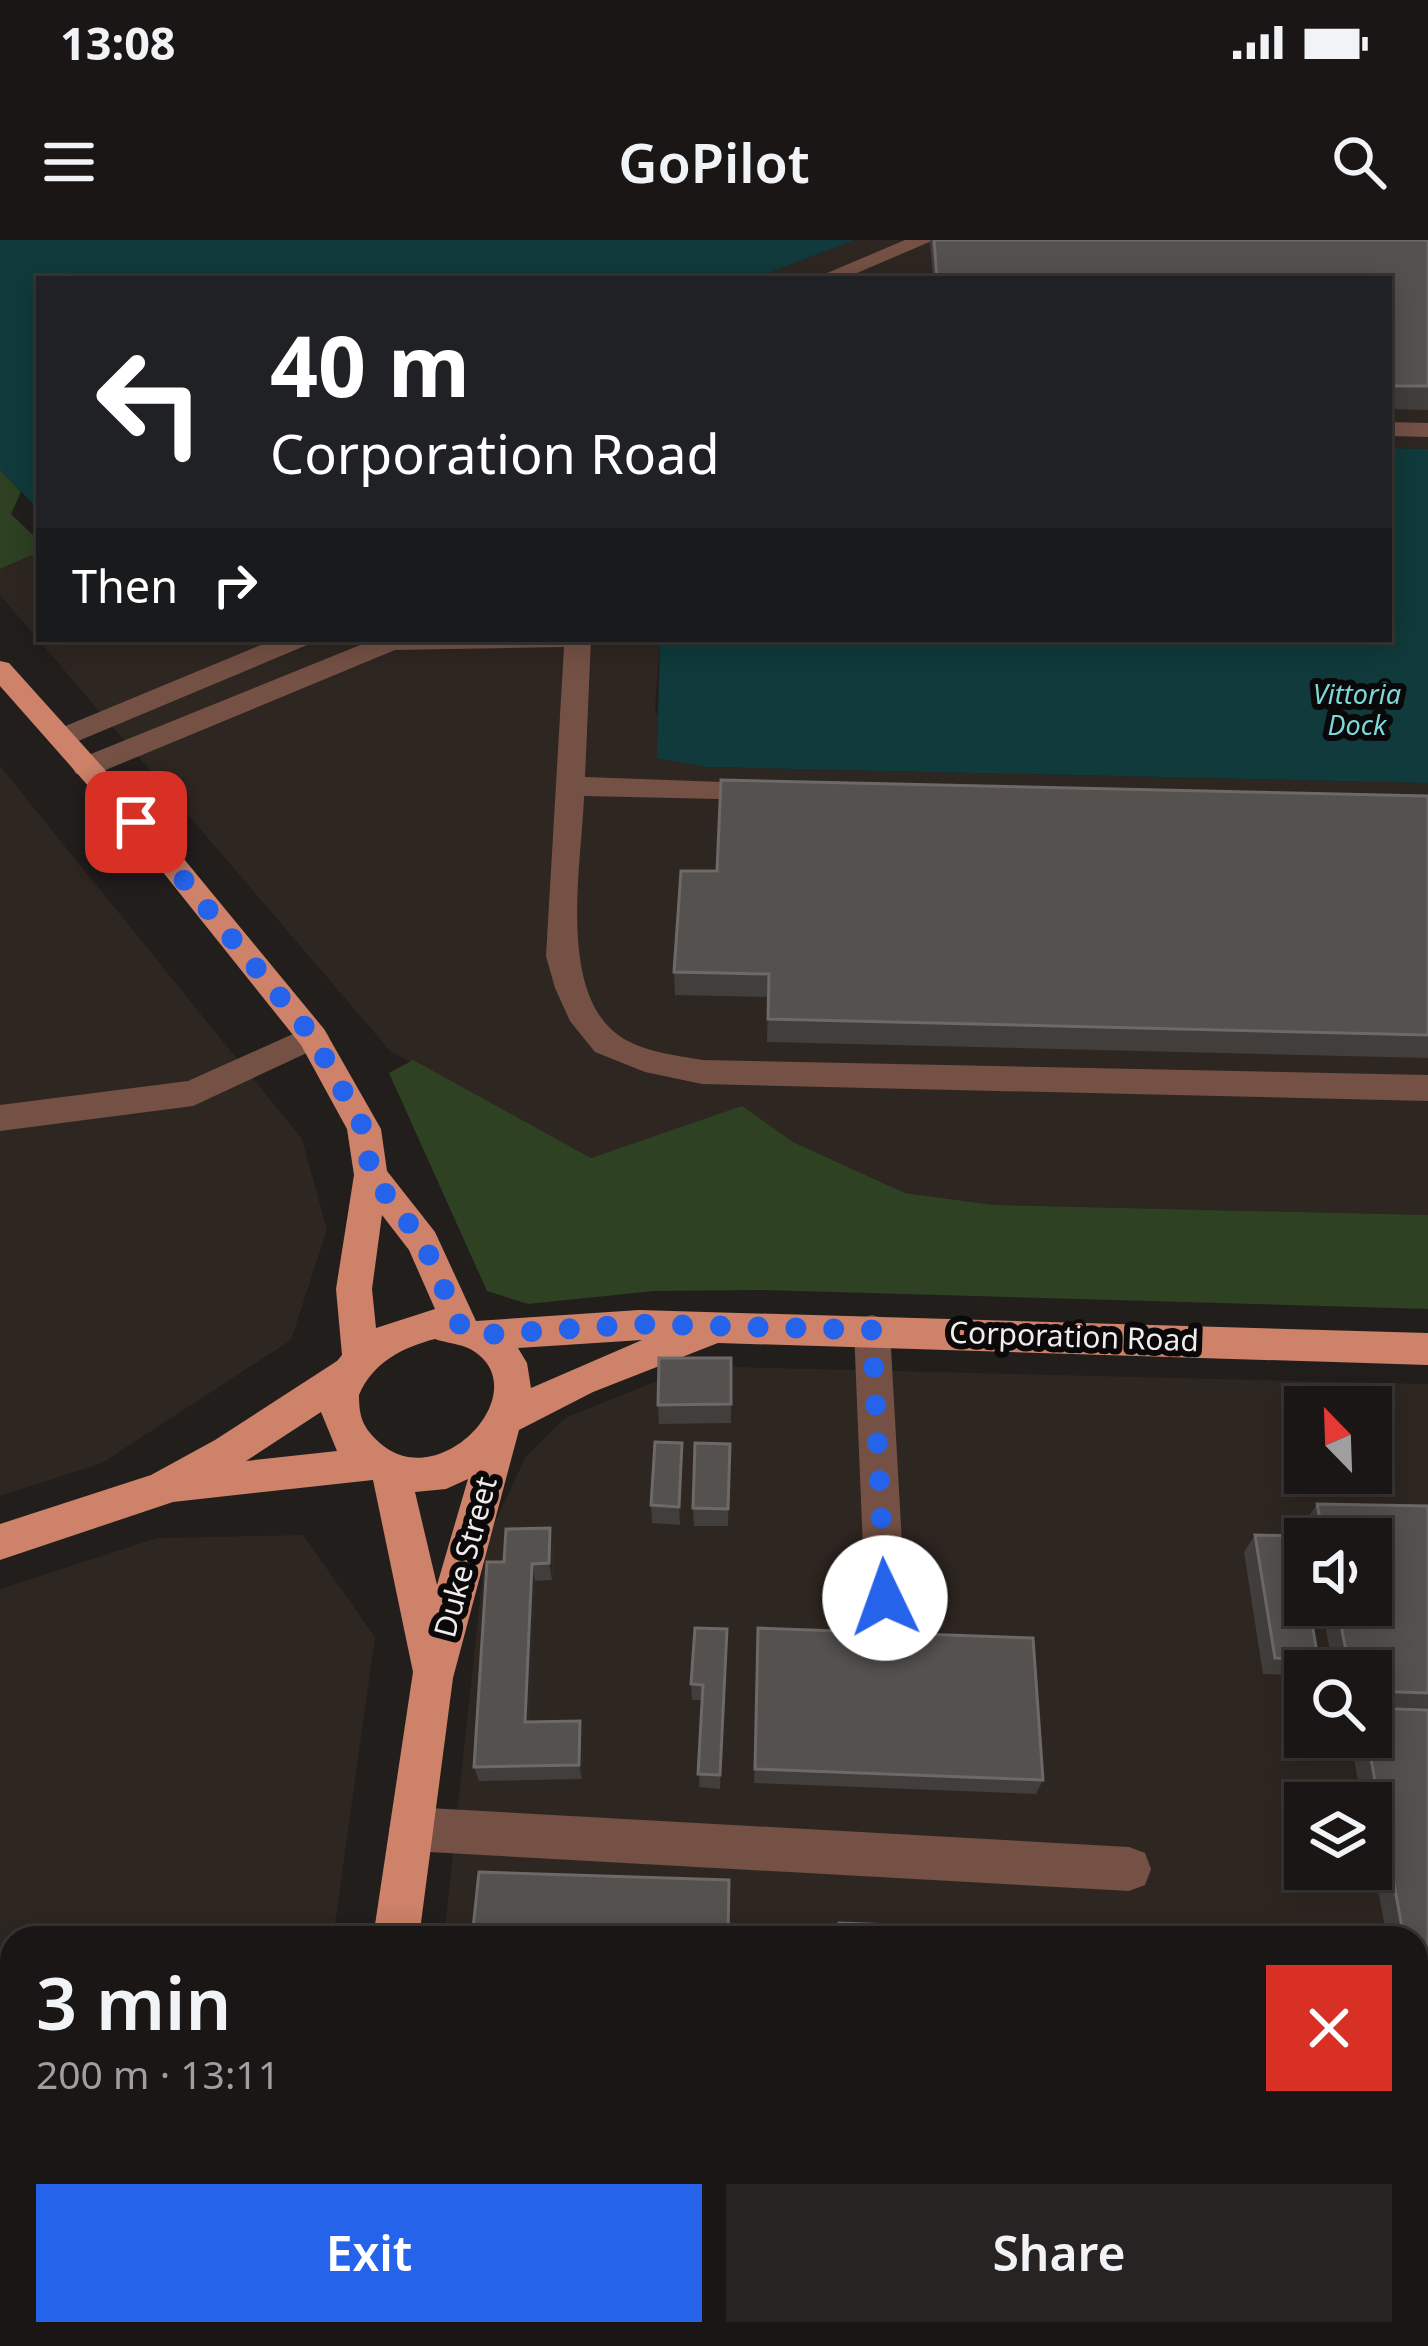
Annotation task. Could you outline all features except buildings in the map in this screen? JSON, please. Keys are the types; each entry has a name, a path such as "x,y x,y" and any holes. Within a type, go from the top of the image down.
{"main road":[{"path":"0,669 313,1037 364,1129 371,1175 354,1289 355,1364 341,1393 342,1422 352,1443 383,1466"},
{"path":"162,1489 383,1466 418,1474 453,1468 481,1453 505,1426 514,1399 509,1366 471,1331 423,1242 371,1175"},
{"name":"Corporation Road","path":"471,1331 639,1324 1428,1349"},
{"name":"Corporation Road","path":"505,1426 580,1382 720,1326"},
{"path":"0,1542 162,1489 229,1452 406,1328 471,1331"},
{"name":"Duke Street","path":"398,1926 432,1678 505,1426"},
{"name":"Duke Street","path":"383,1466 422,1601 432,1678"}],"street":[{"path":"832,276 924,240"},
{"path":"1392,429 1428,430"},
{"path":"61,739 291,642"},
{"path":"86,766 358,652 394,642"},
{"path":"578,642 562,956 574,1003 594,1038 638,1060 702,1072 1428,1088"},
{"path":"571,786 785,791"},
{"path":"7,1117 193,1093 313,1037"},
{"path":"872,1330 885,1598"},
{"path":"411,1828 1129,1869"}],"shaded area":[{"path":"855,240 1428,240 1428,449 1392,448 1392,276 761,276"},
{"path":"36,553 36,637 0,595 0,569"},
{"path":"40,642 660,642 655,711 705,767 1428,783 1428,1215 994,1205 905,1193 793,1142 742,1107 591,1158 390,1051"},
{"path":"0,766 302,1139 327,1230 291,1340 102,1463 0,1496"},
{"path":"694,1366 1428,1384 1428,1926 445,1926 486,1542 525,1458 565,1418"},
{"path":"303,1535 375,1637 335,1926 0,1926 0,1589 157,1538"}],"green space":[{"path":"0,470 21,492 11,514 36,538 36,553 0,569"},
{"path":"413,1060 591,1158 742,1106 793,1142 905,1193 994,1205 1428,1215 1428,1309 761,1290 654,1291 528,1304 487,1291 389,1073"}],"water":[{"path":"0,240 855,240 761,276 36,276 36,507 0,470"},
{"name":"Vittoria Dock","path":"1392,448 1428,449 1428,783 706,767 657,758 660,642 1392,642"}],"route":[{"path":"136,822 313,1037 364,1129 371,1175 423,1242 461,1327 481,1335 639,1324 872,1330 885,1598"}]}
